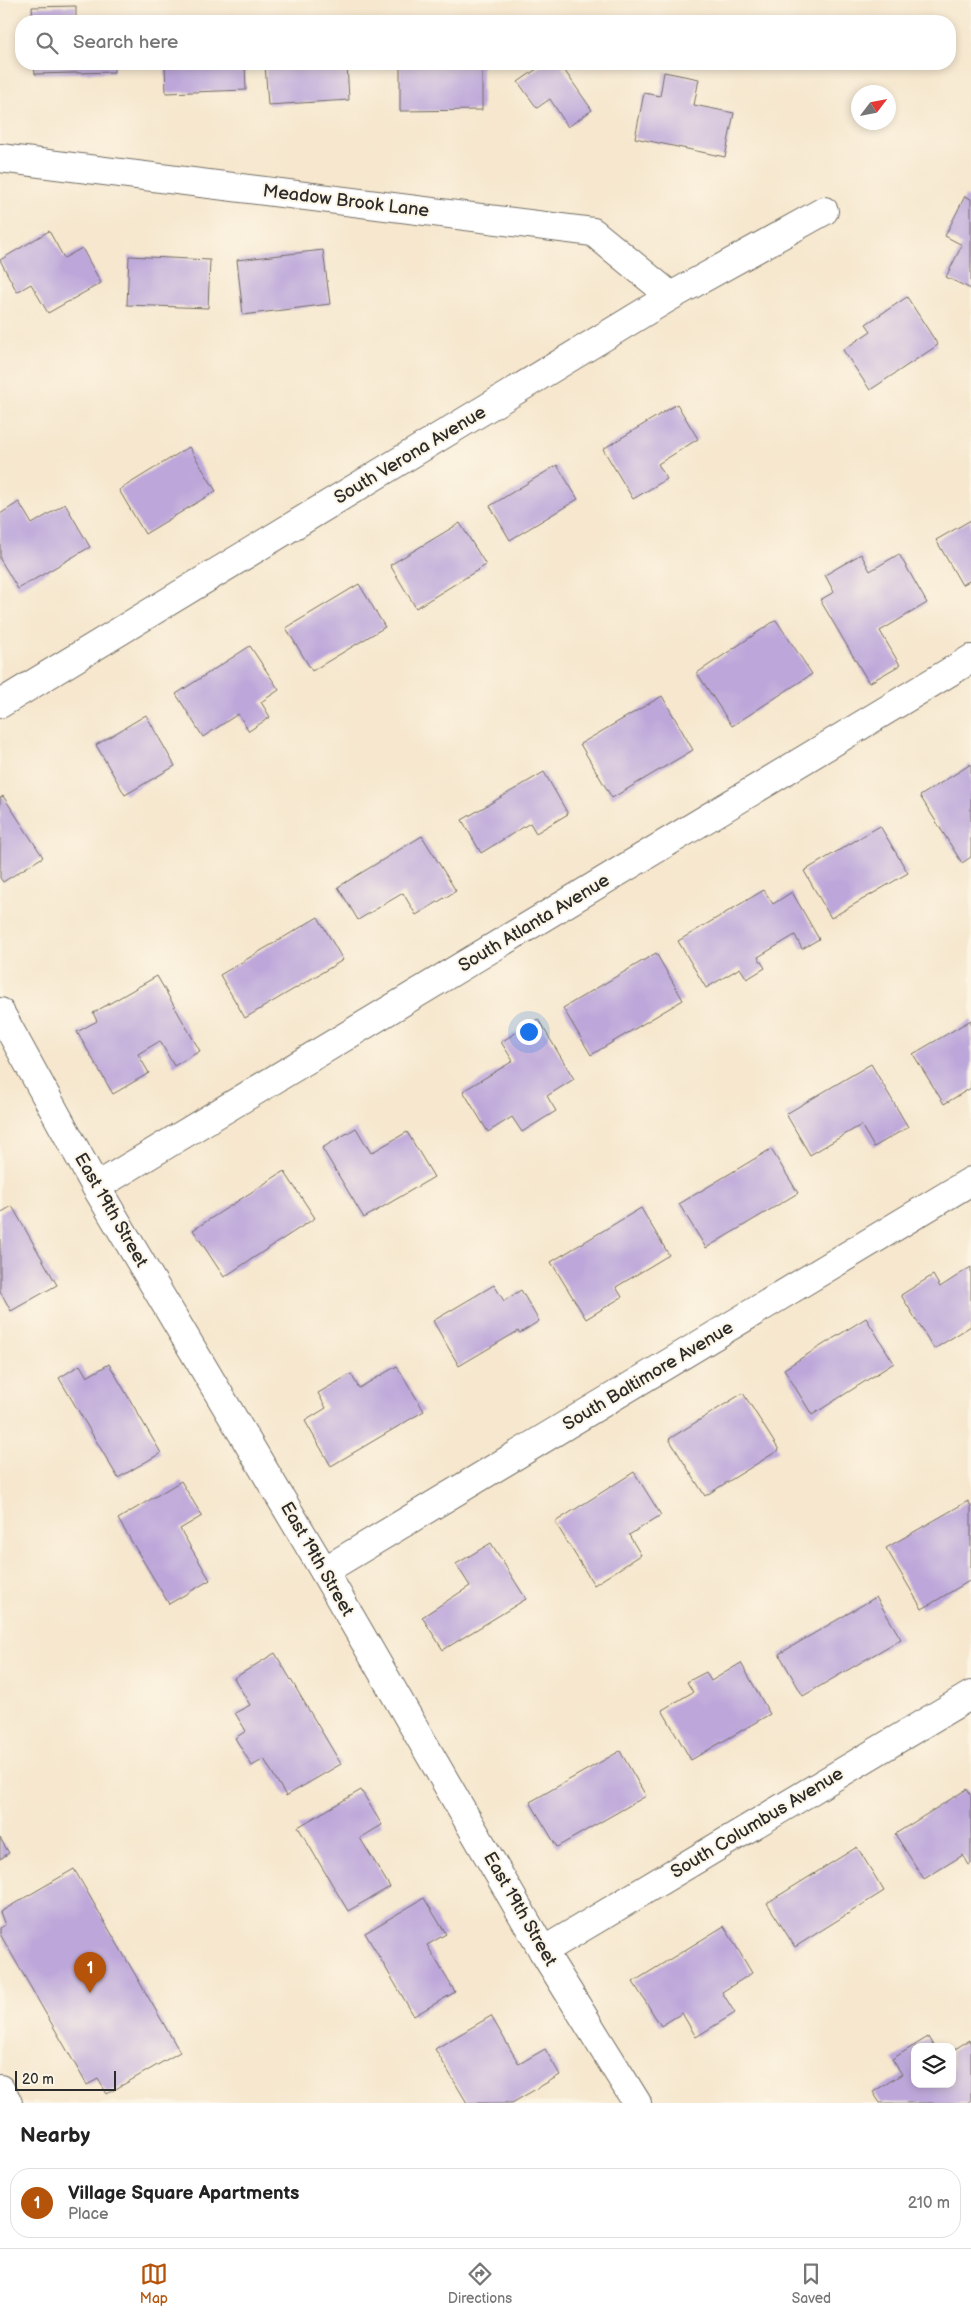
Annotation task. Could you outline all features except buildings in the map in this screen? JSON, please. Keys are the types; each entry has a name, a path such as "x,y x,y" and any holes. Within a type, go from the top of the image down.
{"street":[{"name":"Meadow Brook Lane","path":"0,158 593,232 671,296"},
{"name":"South Verona Avenue","path":"0,704 671,296 824,211"},
{"name":"South Atlanta Avenue","path":"96,1187 971,659"},
{"name":"East 19th Street","path":"0,1012 96,1187 324,1571 543,1951 637,2103"},
{"name":"South Baltimore Avenue","path":"324,1571 971,1181"},
{"name":"South Columbus Avenue","path":"543,1951 971,1695"},
{"path":"0,2090 8,2103"}],"place":[{"name":"Village Square Apartments","path":"90,1993"}]}
